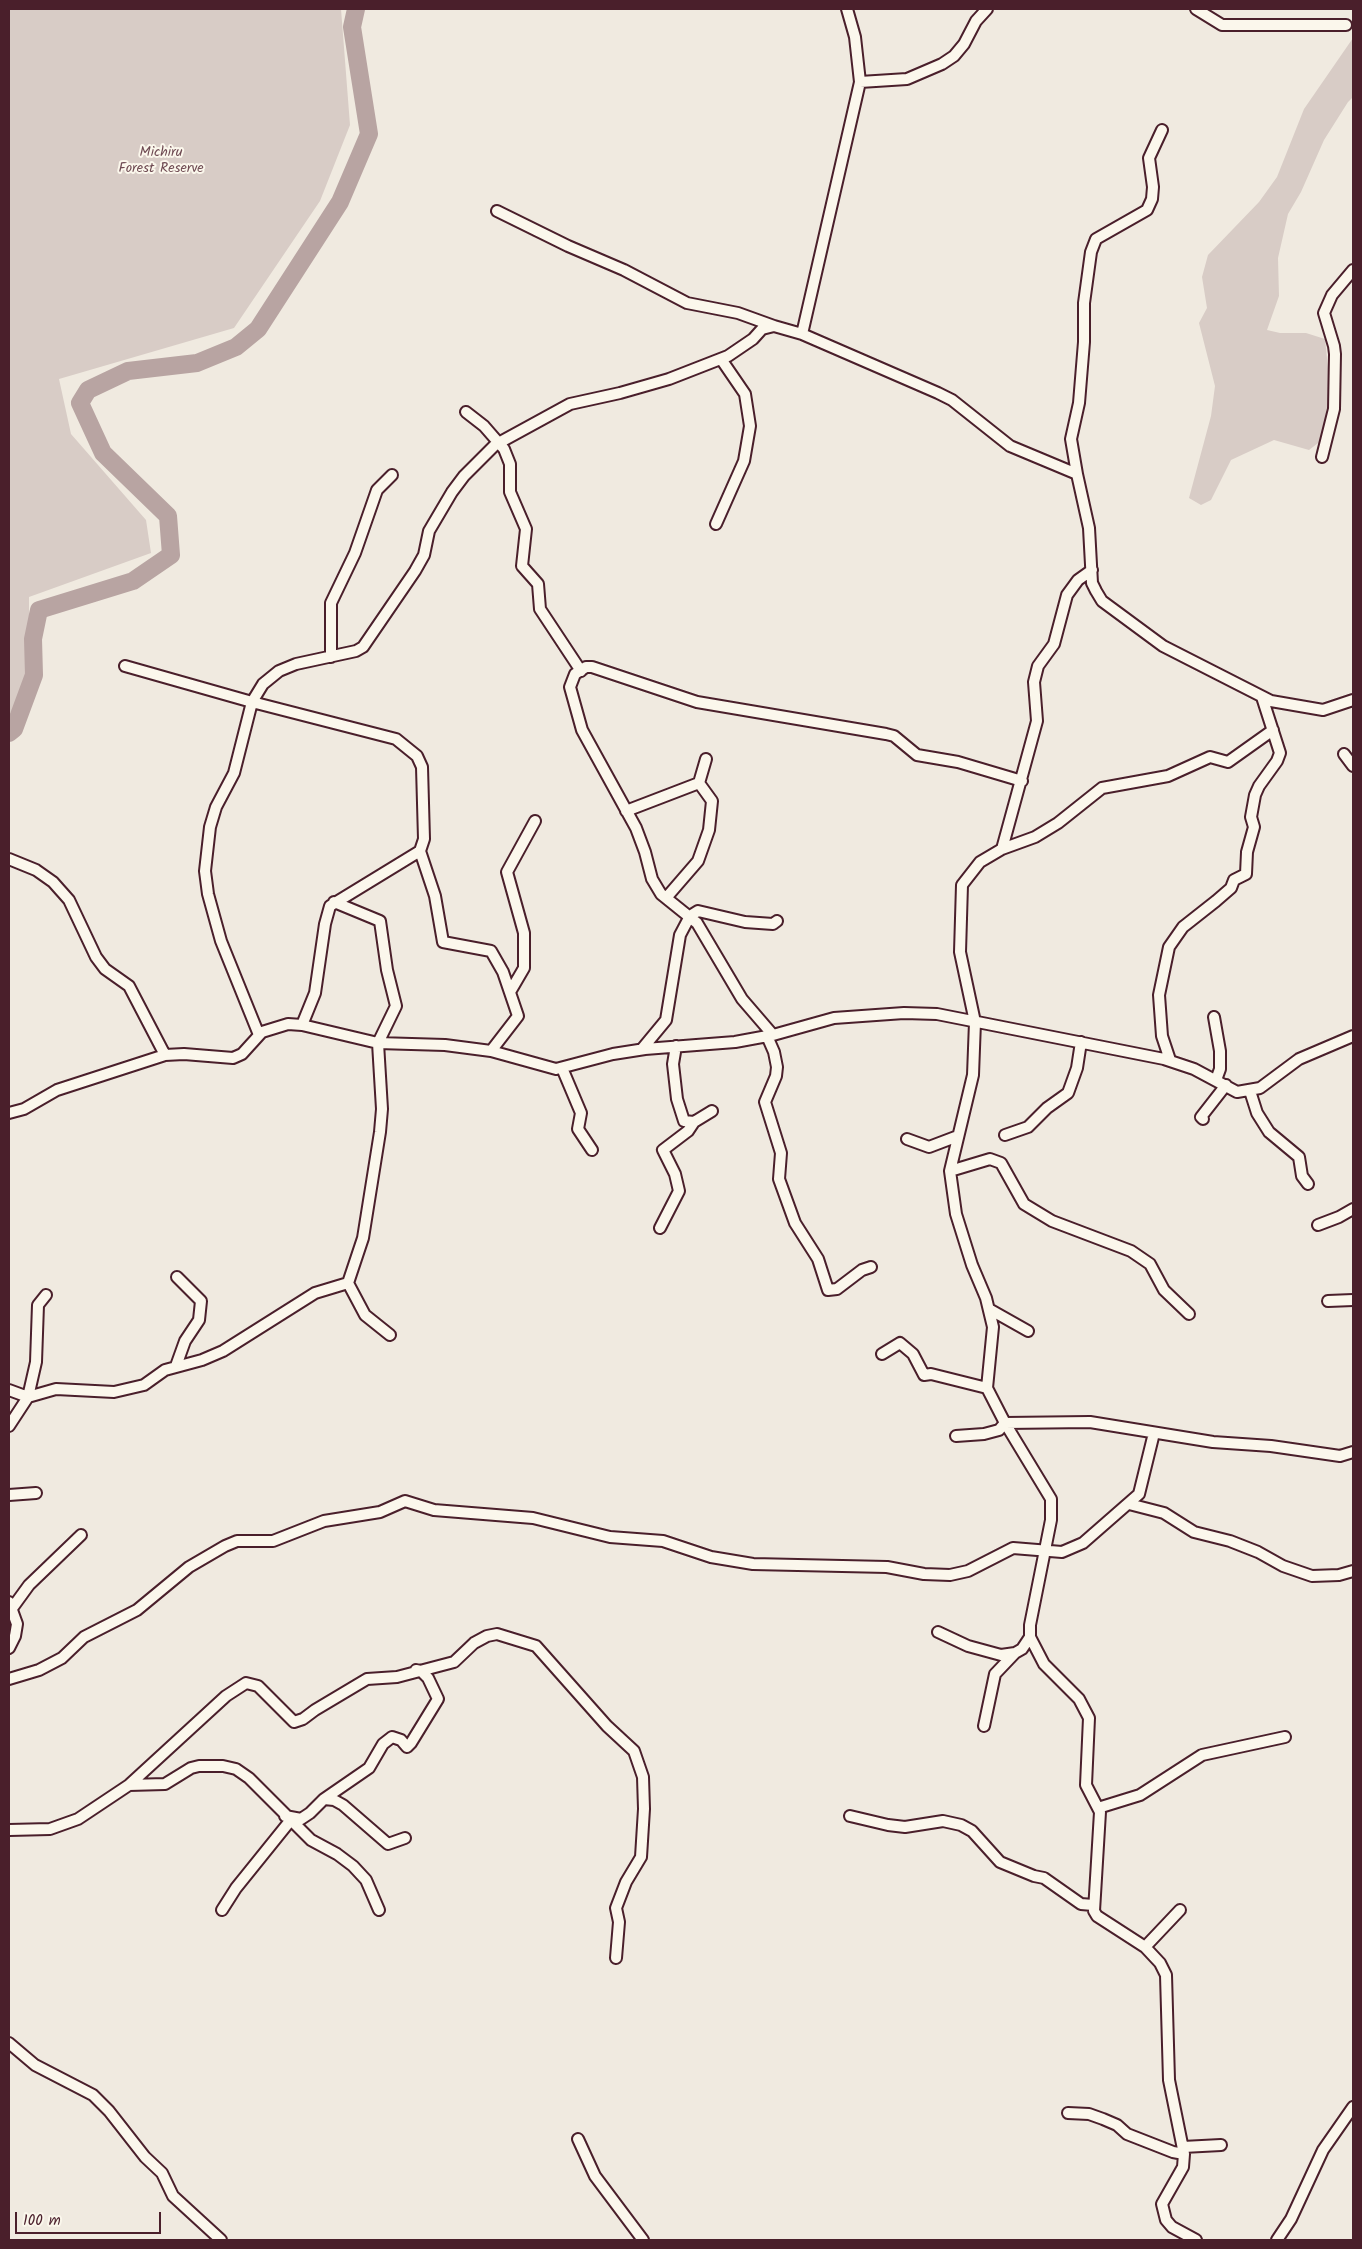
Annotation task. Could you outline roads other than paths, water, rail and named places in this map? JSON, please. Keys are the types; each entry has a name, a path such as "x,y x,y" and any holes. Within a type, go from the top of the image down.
{"street":[{"path":"802,334 860,82 856,37 847,9"},
{"path":"860,82 907,79 942,64 954,56 964,44 976,21 987,9"},
{"path":"1196,9 1222,26 1346,25"},
{"path":"1162,130 1149,158 1153,187 1152,199 1147,210 1096,239 1091,252 1084,303 1084,342 1078,403 1071,439 1089,528 1092,583 1102,601 1163,646 1262,697 1284,704 1323,710 1353,700"},
{"path":"497,211 624,270 687,303 738,313 802,334 952,400 1010,446 1077,474"},
{"path":"1322,456 1334,409 1335,354 1324,313 1338,287 1353,270"},
{"path":"259,1035 221,941 208,894 205,871 210,827 216,807 234,773 252,702 263,684 279,671 296,664 356,651 363,647 415,571 424,555 430,531 452,492 464,476 499,443 570,404 620,393 669,379 721,359 753,339 762,329 774,326"},
{"path":"716,524 744,461 750,426 745,394 721,359"},
{"path":"466,412 484,426 499,443 510,464 510,492 526,529 522,566 538,584 540,609 581,670"},
{"path":"331,657 331,603 354,553 377,490 392,475"},
{"path":"1002,850 1037,721 1034,682 1038,666 1054,644 1067,595 1078,580 1092,570"},
{"path":"125,666 252,702 396,739 410,749 422,766 424,839 420,851 435,896 444,942 491,951 503,972 518,1016 491,1051"},
{"path":"870,1266 837,1289 828,1290 818,1259 795,1224 779,1179 781,1153 765,1102 776,1076 777,1066 770,1036 742,999 704,932 690,916 666,898 652,879 645,852 626,811 582,730 570,686 576,674 581,670 592,667 697,702 894,736 917,755 958,762 1022,781"},
{"path":"1170,1060 1162,1036 1159,994 1169,947 1183,927 1224,894 1234,880 1246,874 1247,852 1254,827 1252,817 1254,796 1259,786 1278,761 1280,753 1262,697"},
{"path":"1196,2240 1172,2227 1166,2220 1162,2204 1183,2167 1184,2151 1169,2080 1166,1975 1160,1962 1145,1947 1097,1916 1093,1905 1100,1824 1098,1808 1086,1786 1088,1718 1085,1708 1079,1699 1044,1664 1030,1637 1030,1625 1051,1520 1051,1499 1005,1423 987,1388 993,1327 989,1309 956,1214 950,1171 973,1075 976,1022 960,952 962,885 980,862 1058,823 1102,788 1168,776 1210,757 1228,762 1273,730"},
{"path":"1344,754 1353,766"},
{"path":"699,783 706,759"},
{"path":"626,811 699,783"},
{"path":"666,898 698,861 709,830 712,801 699,783"},
{"path":"510,992 524,968 524,933 506,872 535,821"},
{"path":"302,1025 316,993 325,924 330,906 420,851"},
{"path":"9,859 36,870 53,882 69,900 96,957 105,969 129,986 165,1056"},
{"path":"334,902 380,921 387,970 396,1006 378,1042 382,1109 380,1132 363,1238 348,1283 365,1315 390,1335"},
{"path":"642,1049 666,1020 680,935 690,916 698,911 745,922 773,924 777,921"},
{"path":"9,1113 24,1109 57,1090 165,1056 184,1054 233,1058 242,1054 259,1035 277,1027 302,1025 378,1042 445,1045 491,1051 508,1054 550,1068 562,1068 613,1054 642,1049 735,1042 770,1036 834,1018 904,1013 937,1014 1170,1060 1194,1069 1237,1092 1260,1088 1299,1059 1353,1036"},
{"path":"1202,1119 1201,1117 1221,1083 1220,1051 1214,1017"},
{"path":"1004,1134 1028,1127 1047,1108 1068,1093 1077,1068 1081,1042"},
{"path":"676,1046 673,1064 677,1099 684,1121 694,1122"},
{"path":"562,1068 581,1113 578,1129 592,1150"},
{"path":"1250,1091 1257,1113 1269,1132 1299,1157 1302,1176 1308,1184"},
{"path":"660,1228 672,1208 679,1191 675,1174 662,1150 688,1131 694,1122 712,1111"},
{"path":"907,1139 929,1147 958,1136"},
{"path":"950,1171 990,1159 1001,1163 1024,1204 1052,1221 1131,1251 1150,1264 1164,1290 1189,1314"},
{"path":"1318,1225 1339,1218 1353,1209"},
{"path":"176,1366 185,1341 199,1320 200,1301 177,1276"},
{"path":"9,1390 28,1397 56,1389 114,1392 144,1385 165,1370 202,1360 223,1351 315,1293 348,1283"},
{"path":"9,1426 28,1397 36,1362 38,1305 46,1295"},
{"path":"1328,1301 1353,1300"},
{"path":"989,1309 1028,1331"},
{"path":"882,1354 900,1343 913,1354 924,1375 931,1374 987,1388"},
{"path":"956,1436 970,1436 992,1432 999,1430 1005,1423 1090,1422 1213,1442 1271,1446 1340,1456 1353,1452"},
{"path":"9,1679 39,1670 62,1658 84,1638 137,1610 189,1567 224,1546 237,1542 273,1541 324,1521 380,1512 405,1501 434,1510 533,1518 610,1537 663,1541 711,1557 753,1564 879,1567 924,1574 950,1575 968,1571 1013,1548 1024,1547 1044,1552 1062,1552 1083,1543 1139,1494 1154,1433"},
{"path":"9,1495 36,1493"},
{"path":"1129,1504 1164,1514 1194,1532 1230,1540 1258,1552 1283,1566 1312,1576 1339,1575 1353,1571"},
{"path":"9,1648 15,1636 17,1624 11,1604 80,1535"},
{"path":"938,1632 968,1646 1001,1655 1015,1653"},
{"path":"9,1830 50,1829 64,1825 129,1785 226,1696 246,1683 258,1686 294,1722 304,1720 315,1710 367,1679 397,1676 454,1662 474,1643 487,1636 497,1634 536,1646 607,1726 634,1751 642,1777 644,1809 641,1857 626,1882 616,1908 619,1922 616,1958"},
{"path":"984,1726 995,1674 1015,1653 1022,1649 1030,1637"},
{"path":"428,1678 429,1672 434,1666"},
{"path":"287,1818 301,1819 324,1799 369,1768 383,1744 392,1737 401,1740 407,1747 411,1743 438,1699 428,1678 421,1671 416,1670"},
{"path":"1098,1808 1140,1795 1202,1755 1285,1737"},
{"path":"129,1785 166,1784 191,1768 223,1766 236,1769 249,1778 311,1840 337,1854 353,1866 366,1880 379,1910"},
{"path":"324,1799 334,1800 343,1805 388,1844 405,1838"},
{"path":"850,1816 888,1826 905,1826 943,1821 961,1825 972,1831 1000,1862 1034,1876 1044,1878 1081,1904 1093,1905"},
{"path":"222,1910 287,1818"},
{"path":"1145,1947 1180,1910"},
{"path":"9,2043 35,2066 93,2095 162,2173 173,2196 221,2240"},
{"path":"1277,2240 1290,2219 1323,2150 1353,2107"},
{"path":"1068,2113 1089,2114 1103,2119 1117,2125 1127,2134 1173,2152 1221,2145"},
{"path":"578,2139 595,2176 643,2240"}],"waterway":[{"path":"9,733 14,729 34,675 33,639 39,610 133,581 171,555 168,516 103,453 80,403 88,390 128,371 197,363 236,347 258,329 340,202 369,134 352,27 356,9"}],"park label":[{"name":"Michiru Forest Reserve","path":"161,162"}]}
